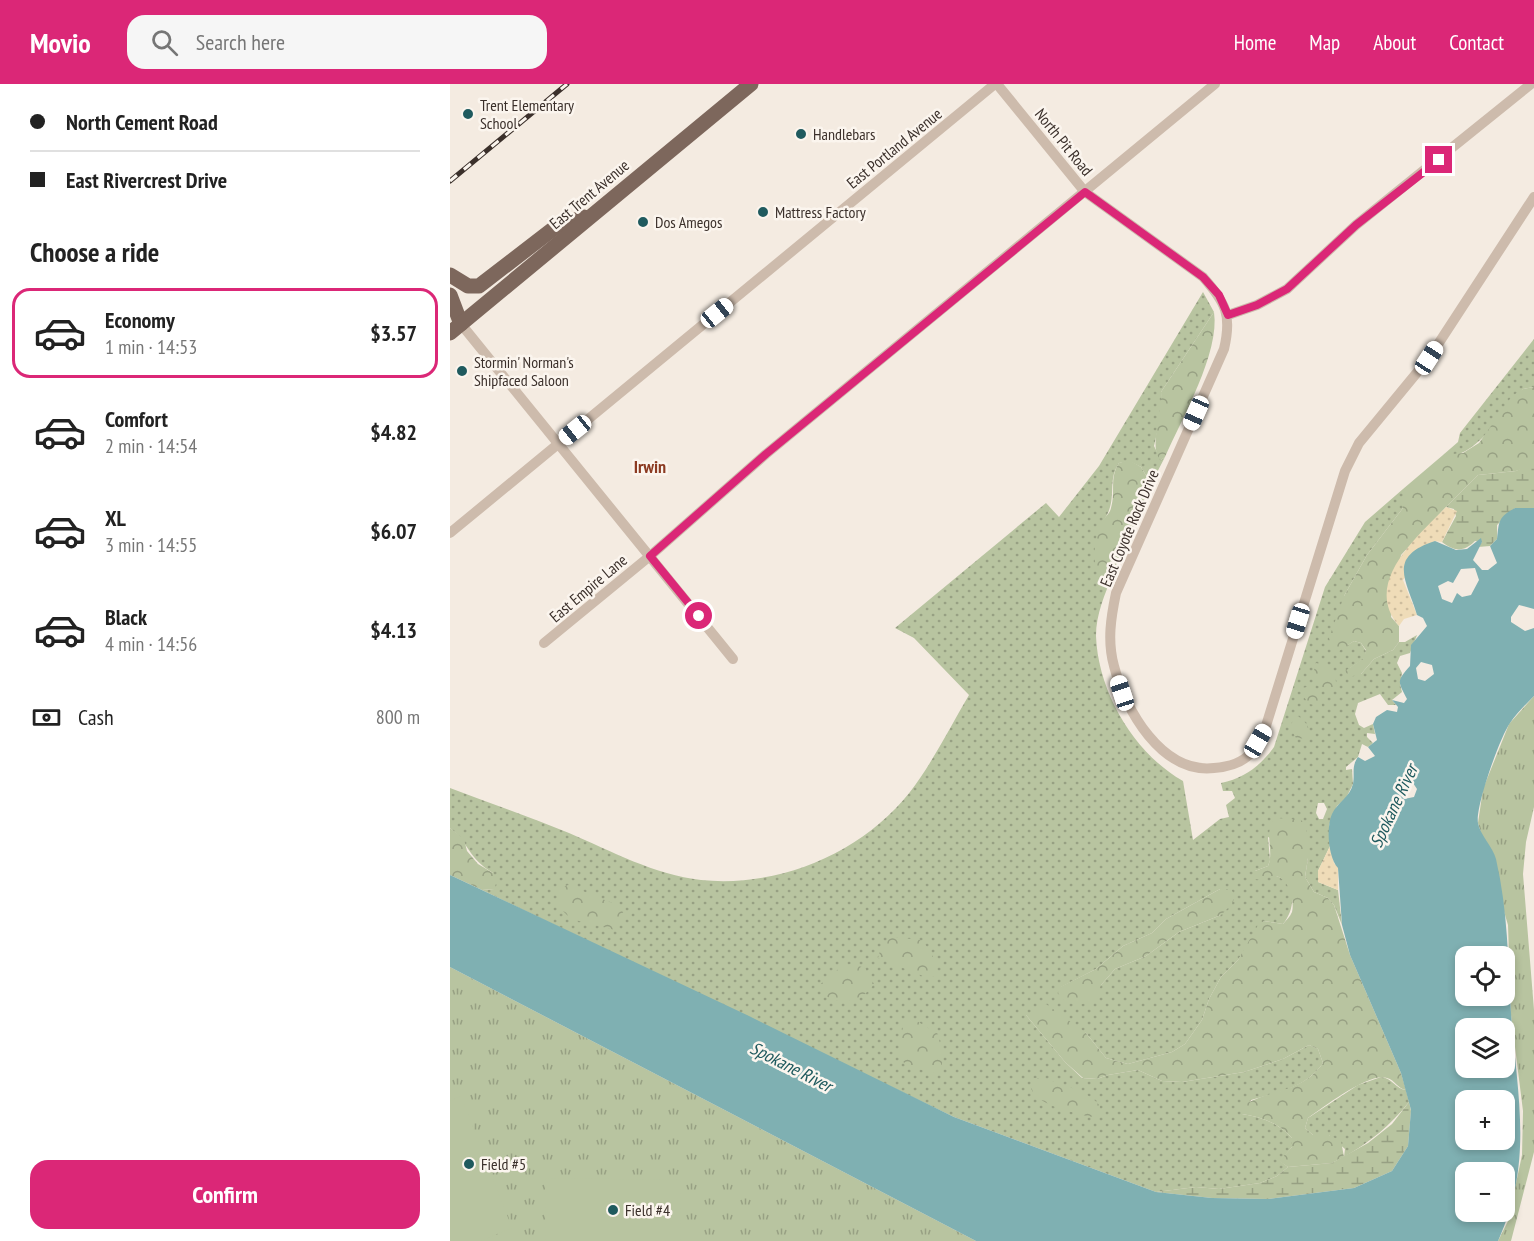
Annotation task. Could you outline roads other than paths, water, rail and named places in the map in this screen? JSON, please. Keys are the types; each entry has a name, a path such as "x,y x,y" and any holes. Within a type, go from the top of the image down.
{"main road":[{"name":"East Trent Avenue","path":"456,328 751,84"},
{"path":"450,275 468,286 479,286 557,226 593,215"},
{"path":"450,295 456,328"}],"street":[{"name":"North Pit Road","path":"996,84 1085,192"},
{"name":"East Portland Avenue","path":"450,533 996,84"},
{"name":"East Empire Lane","path":"544,644 650,556 766,454 1215,84"},
{"path":"1085,192 1203,277 1219,295 1228,315 1257,305 1287,289 1356,225 1531,84"},
{"name":"East Coyote Rock Drive","path":"1228,315 1224,349 1116,593 1109,628 1113,663 1122,693 1157,747 1177,762 1199,770 1229,767 1251,753 1265,729 1345,471 1359,443 1429,358 1534,197"},
{"path":"456,328 557,444 732,659"}],"water":[{"name":"Spokane River","path":"1515,508 1534,508 1534,609 1519,605 1511,617 1511,622 1525,631 1534,628 1534,696 1515,716 1500,742 1489,772 1478,815 1479,828 1496,859 1503,898 1508,946 1455,946 1455,1006 1511,1006 1511,1018 1455,1018 1455,1078 1515,1078 1515,1057 1520,1156 1515,1187 1515,1162 1455,1162 1455,1222 1505,1222 1498,1241 976,1241 450,967 450,875 749,1016 954,1117 1156,1192 1212,1198 1268,1199 1354,1188 1392,1171 1408,1146 1411,1110 1401,1073 1350,955 1342,925 1338,868 1330,850 1330,820 1334,810 1351,789 1358,757 1365,761 1375,756 1368,747 1377,740 1373,724 1376,717 1387,710 1397,712 1398,707 1392,700 1404,703 1407,699 1400,682 1402,675 1410,666 1411,645 1427,626 1423,618 1417,615 1405,581 1405,562 1420,547 1435,541 1456,550 1467,549 1481,538 1482,542 1473,560 1482,570 1488,570 1497,563 1490,546 1497,539 1500,520","holes":["1475,568 1479,580 1471,595 1462,597 1457,593 1452,603 1442,599 1438,586 1448,581 1453,583 1461,569","1421,662 1432,665 1434,674 1425,681 1418,679 1416,668","1406,780 1411,780 1417,789 1414,797 1404,799 1397,789"]}],"railway":[{"path":"450,181 567,84"}],"place":[{"name":"Trent Elementary School","path":"468,114"},
{"name":"Handlebars","path":"801,134"},
{"name":"Mattress Factory","path":"763,212"},
{"name":"Dos Amegos","path":"643,222"},
{"name":"Stormin' Norman's Shipfaced Saloon","path":"462,371"},
{"name":"Field #5","path":"469,1164"},
{"name":"Field #4","path":"613,1210"}],"district":[{"name":"Irwin","path":"650,467"}]}
